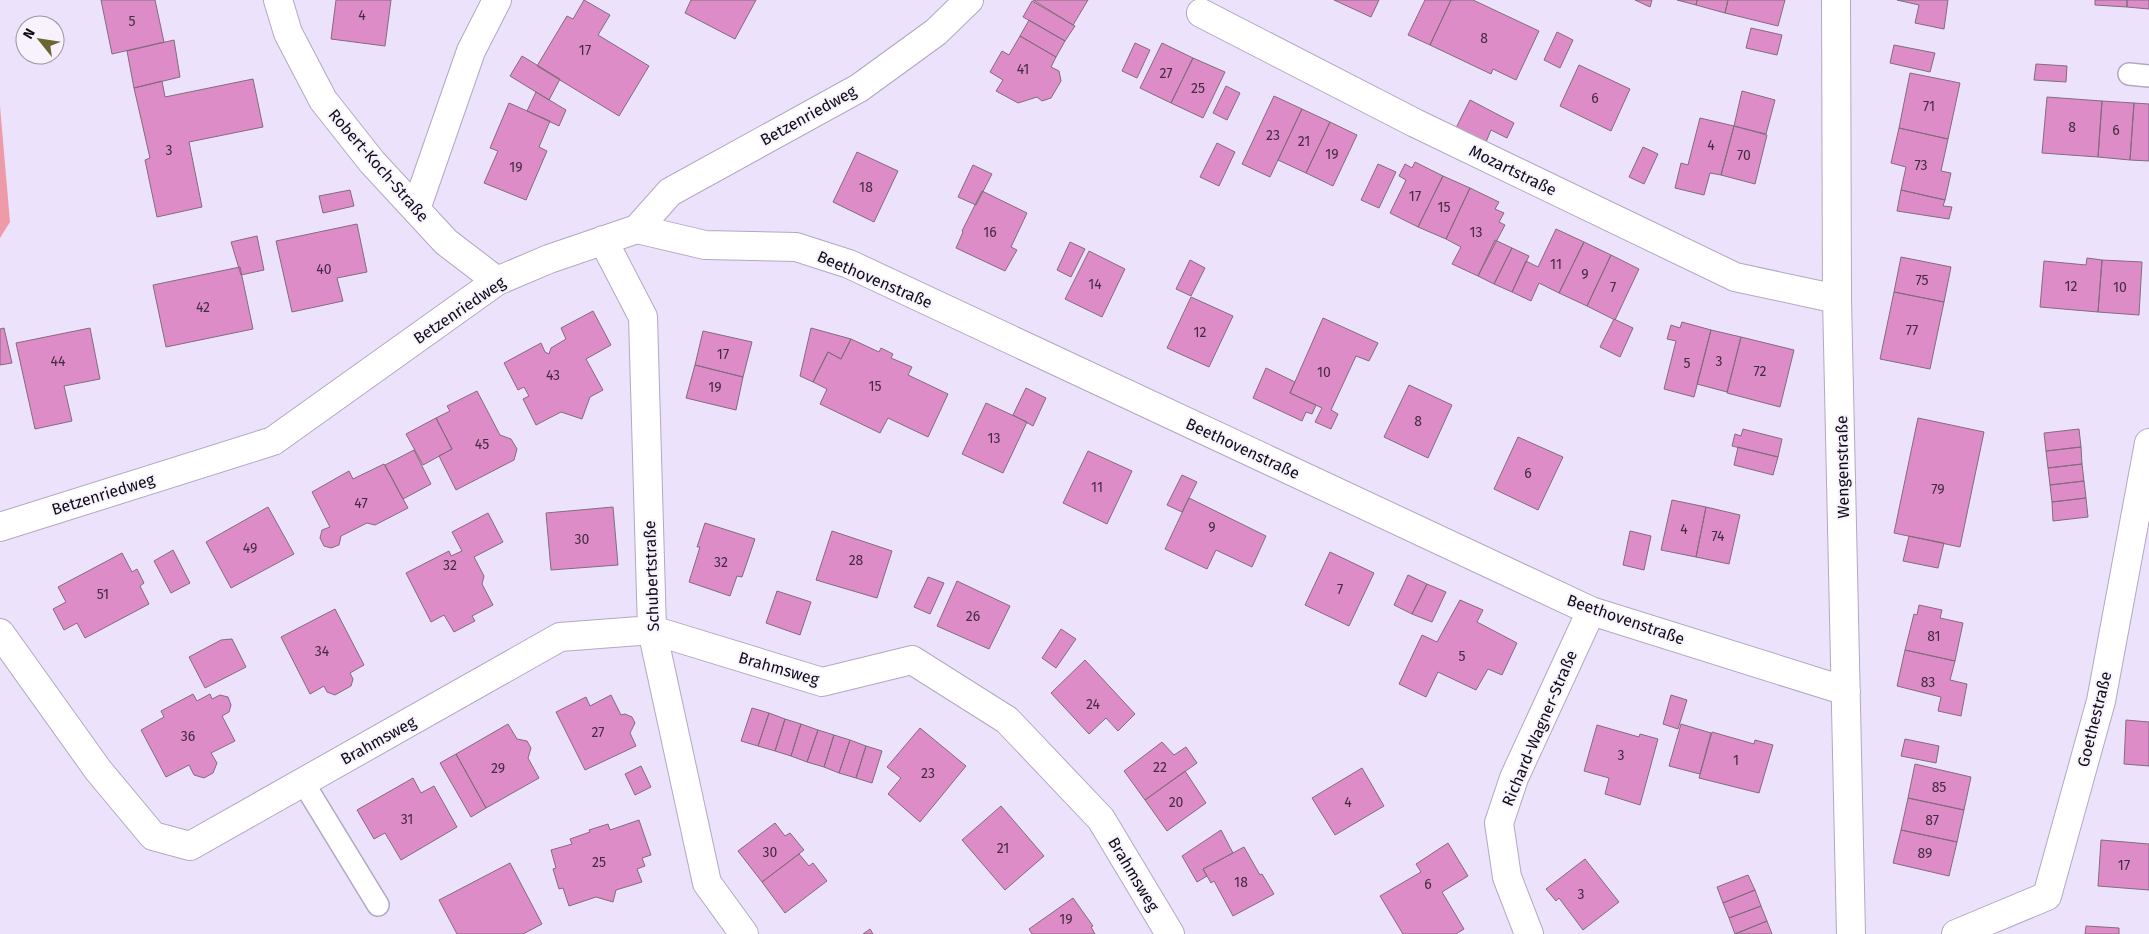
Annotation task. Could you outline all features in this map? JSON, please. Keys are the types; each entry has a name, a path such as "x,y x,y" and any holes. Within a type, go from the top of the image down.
{"street":[{"name":"Robert-Koch-Straße","path":"278,0 288,33 323,100 372,162 446,242 497,281"},
{"path":"416,209 471,51 497,0"},
{"name":"Betzenriedweg","path":"0,527 273,441 497,281 549,259 637,229 670,192 859,88 936,32 969,0"},
{"name":"Wengenstraße","path":"1836,0 1837,298 1851,934"},
{"name":"Mozartstraße","path":"1200,13 1415,123 1735,277 1837,298"},
{"name":"Beethovenstraße","path":"637,229 704,245 796,247 849,264 1590,611 1846,691"},
{"name":"Schubertstraße","path":"603,240 643,317 652,630 707,883 744,934"},
{"name":"Goethestraße","path":"1956,934 2047,896 2101,701 2149,443"},
{"name":"Richard-Wagner-Straße","path":"1529,934 1507,877 1499,823 1514,778 1590,611"},
{"name":"Brahmsweg","path":"0,633 98,770 153,836 190,846 560,637 652,630 822,682 912,660 1007,720 1101,819 1170,934"}],"lane":[{"path":"303,782 378,905"}],"shaded area":[{"path":"0,106 10,222 0,238"}],"building":[{"path":"101,0 155,0 164,42 112,54"},
{"path":"336,0 391,0 385,46 331,39"},
{"path":"584,0 610,15 598,35 649,66 619,116 537,66 567,16 573,19"},
{"path":"691,0 756,0 735,39 685,13"},
{"path":"1033,0 1088,0 1073,25"},
{"path":"1334,0 1379,0 1371,17"},
{"path":"1425,0 1451,0 1430,45 1408,35"},
{"path":"1451,0 1473,0 1539,31 1516,80 1493,69 1491,74 1430,45"},
{"path":"1635,0 1652,0 1650,7"},
{"path":"1677,0 1697,0 1696,5"},
{"path":"1697,0 1728,0 1725,13 1696,5"},
{"path":"1728,0 1785,0 1778,26 1725,13"},
{"path":"1897,0 1948,0 1944,29 1915,23 1919,5"},
{"path":"2095,0 2127,0 2127,7 2095,5"},
{"path":"2127,0 2149,0 2149,9 2127,7"},
{"path":"1032,1 1075,26 1065,41 1023,17"},
{"path":"1029,20 1065,41 1056,57 1020,36"},
{"path":"1751,28 1782,35 1777,55 1746,48"},
{"path":"1557,32 1573,40 1560,68 1544,60"},
{"path":"1020,36 1056,57 1051,67 1059,71 1061,81 1051,98 1042,101 1037,97 1018,103 996,91 1003,80 990,72 1002,51 1009,55"},
{"path":"174,40 180,77 134,88 127,51"},
{"path":"1135,43 1150,50 1137,78 1122,71"},
{"path":"1162,43 1193,58 1171,103 1140,88"},
{"path":"1894,45 1935,53 1930,72 1890,63"},
{"path":"522,56 560,79 549,100 510,76"},
{"path":"1193,58 1225,72 1203,118 1171,103"},
{"path":"2036,64 2067,66 2066,82 2034,80"},
{"path":"1579,65 1630,89 1611,131 1560,106"},
{"path":"1910,73 1960,83 1948,139 1899,128"},
{"path":"253,79 263,127 189,142 202,207 157,217 145,160 150,158 134,88 162,81 165,97"},
{"path":"1226,86 1240,93 1227,120 1213,113"},
{"path":"1742,91 1775,100 1766,134 1734,126"},
{"path":"536,92 566,110 559,126 527,111"},
{"path":"1274,96 1302,109 1270,177 1242,164"},
{"path":"2047,97 2102,101 2098,157 2042,153"},
{"path":"1470,100 1514,123 1507,138 1491,130 1486,142 1456,128"},
{"path":"2102,101 2134,103 2130,160 2098,157"},
{"path":"509,103 550,121 539,147 547,151 526,200 484,183 498,151 490,148"},
{"path":"2134,103 2149,104 2149,161 2130,160"},
{"path":"1302,109 1330,122 1306,173 1278,160"},
{"path":"1700,118 1734,126 1721,175 1710,173 1704,195 1675,188 1681,163 1688,165"},
{"path":"1330,122 1357,135 1333,186 1306,173"},
{"path":"1734,126 1767,135 1755,184 1721,175"},
{"path":"1899,128 1948,139 1941,171 1951,173 1945,200 1901,190 1906,167 1891,163"},
{"path":"1217,143 1235,152 1219,186 1200,177"},
{"path":"1643,147 1658,154 1644,184 1629,177"},
{"path":"857,152 898,171 874,222 833,202"},
{"path":"1415,162 1443,176 1418,227 1390,213 1406,180 1399,176 1405,164 1412,168"},
{"path":"1378,164 1396,172 1379,208 1361,200"},
{"path":"973,165 992,174 976,205 958,197"},
{"path":"1443,176 1470,188 1446,239 1418,227"},
{"path":"1470,188 1499,202 1495,209 1504,213 1499,222 1505,225 1478,276 1452,264 1461,247 1446,239"},
{"path":"350,190 354,206 323,213 319,196"},
{"path":"1901,190 1945,200 1943,206 1952,207 1949,219 1897,211"},
{"path":"982,191 1027,213 1011,247 1017,250 1005,271 956,248 962,231"},
{"path":"357,224 367,272 337,278 343,301 292,312 276,241"},
{"path":"1556,229 1584,242 1559,293 1539,283 1531,301 1512,292 1526,261 1538,267"},
{"path":"257,236 264,270 241,275 231,242"},
{"path":"1495,240 1512,248 1494,284 1478,276"},
{"path":"1070,242 1085,249 1071,277 1057,270"},
{"path":"1584,242 1611,255 1587,306 1559,293"},
{"path":"1512,248 1529,256 1512,292 1494,284"},
{"path":"1089,251 1125,269 1102,317 1065,299"},
{"path":"1611,255 1639,269 1615,320 1587,306"},
{"path":"1901,257 1951,267 1944,302 1894,292"},
{"path":"2087,258 2102,260 2098,312 2040,307 2044,261 2086,265"},
{"path":"1190,260 1205,268 1191,296 1176,289"},
{"path":"2102,260 2142,262 2139,315 2098,312"},
{"path":"240,267 253,329 166,347 153,285"},
{"path":"1894,292 1944,302 1930,369 1880,359"},
{"path":"1191,297 1233,316 1209,367 1167,348"},
{"path":"593,311 611,345 586,359 603,390 590,397 582,419 561,412 536,425 523,399 529,396 524,387 518,390 504,363 541,343 545,352 549,354 551,348 566,339 561,328"},
{"path":"1323,318 1378,343 1369,361 1356,356 1331,410 1338,414 1331,429 1315,422 1322,408 1290,393"},
{"path":"1614,319 1633,328 1620,357 1600,347"},
{"path":"1682,322 1711,330 1694,397 1664,389 1676,341 1667,339 1671,325 1680,328"},
{"path":"4,328 12,363 0,365 0,329"},
{"path":"90,328 100,379 64,386 72,421 35,429 16,343"},
{"path":"811,328 851,339 841,359 828,352 813,382 800,376"},
{"path":"1711,330 1741,337 1727,392 1697,384"},
{"path":"703,331 752,342 743,377 695,365"},
{"path":"1741,337 1794,350 1780,407 1727,393"},
{"path":"851,339 879,352 881,348 893,354 891,358 912,367 908,375 948,394 928,437 888,418 880,433 820,404 827,389 813,382 828,352 841,359"},
{"path":"695,365 743,377 736,410 686,398"},
{"path":"1266,368 1295,382 1290,393 1316,405 1312,414 1306,412 1302,421 1253,398"},
{"path":"1409,385 1452,405 1428,458 1384,437"},
{"path":"1026,388 1046,398 1033,426 1013,415"},
{"path":"477,391 500,435 511,439 517,449 514,460 456,490 439,456 452,449 436,418 450,411 447,406"},
{"path":"986,403 1027,422 1003,473 962,454"},
{"path":"436,418 452,449 423,465 406,434"},
{"path":"1918,418 1984,432 1960,547 1894,533"},
{"path":"1743,429 1782,439 1778,457 1732,446 1735,434 1741,436"},
{"path":"2079,429 2081,447 2046,451 2044,433"},
{"path":"1518,437 1563,457 1538,510 1494,489"},
{"path":"1738,447 1778,457 1773,475 1734,465"},
{"path":"2081,447 2082,464 2048,468 2046,451"},
{"path":"414,450 431,484 403,499 385,465"},
{"path":"1088,451 1132,471 1107,524 1063,503"},
{"path":"384,464 408,508 375,525 367,523 341,536 339,545 331,548 324,546 320,538 322,530 330,527 312,492 349,471 353,479"},
{"path":"2082,464 2084,481 2050,485 2048,468"},
{"path":"1182,475 1197,482 1182,512 1167,505"},
{"path":"2084,481 2086,498 2052,502 2050,485"},
{"path":"1189,498 1266,536 1252,567 1216,550 1207,569 1165,549"},
{"path":"2086,498 2088,517 2053,521 2052,502"},
{"path":"1672,500 1706,507 1696,557 1661,550"},
{"path":"268,507 294,554 231,588 206,542"},
{"path":"613,507 618,565 551,570 546,513"},
{"path":"1706,507 1740,515 1729,564 1696,557"},
{"path":"488,513 503,542 474,557 484,576 482,584 493,605 472,616 475,621 454,632 444,615 431,622 406,573 449,551 451,556 462,551 452,532"},
{"path":"705,523 755,539 742,577 737,576 730,596 689,582"},
{"path":"832,531 892,551 877,598 816,580"},
{"path":"1630,531 1651,536 1644,570 1623,565"},
{"path":"1909,536 1944,543 1938,568 1903,561"},
{"path":"173,550 190,583 171,593 154,561"},
{"path":"1330,552 1374,573 1349,626 1305,605"},
{"path":"122,553 132,572 137,569 144,583 140,586 149,604 85,638 77,623 64,630 53,609 66,602 58,587"},
{"path":"1408,575 1427,584 1412,614 1394,605"},
{"path":"928,577 944,583 930,614 914,607"},
{"path":"957,581 1010,606 989,649 937,626"},
{"path":"1427,584 1446,592 1432,622 1412,614"},
{"path":"777,591 811,602 800,635 766,623"},
{"path":"1460,600 1483,610 1477,622 1517,643 1502,675 1488,669 1476,690 1438,672 1426,697 1399,684 1422,635 1437,642"},
{"path":"1919,605 1942,610 1940,618 1963,623 1955,661 1905,650 1914,614 1917,615"},
{"path":"335,609 364,665 350,673 353,679 351,686 335,695 327,692 324,686 310,694 281,637"},
{"path":"1061,629 1076,639 1056,668 1042,658"},
{"path":"232,639 246,667 205,688 189,657 221,640"},
{"path":"1905,650 1955,661 1950,680 1967,684 1961,716 1938,711 1941,697 1897,686"},
{"path":"1085,660 1135,714 1118,731 1106,718 1089,734 1051,693"},
{"path":"193,694 197,701 210,694 212,699 220,695 228,697 231,705 229,712 222,716 235,741 211,753 217,763 213,773 204,778 194,775 189,765 166,777 141,730 164,717 161,711"},
{"path":"611,695 621,715 625,714 632,717 635,723 630,733 636,746 585,770 556,712 586,697 590,706"},
{"path":"1671,695 1687,700 1678,729 1663,724"},
{"path":"752,708 769,713 758,746 741,741"},
{"path":"769,713 785,719 775,751 758,746"},
{"path":"785,719 801,724 791,756 775,751"},
{"path":"2126,720 2149,722 2149,766 2124,764"},
{"path":"508,724 517,739 527,741 531,748 528,758 539,778 486,808 456,754"},
{"path":"801,724 818,730 807,762 791,756"},
{"path":"1681,724 1711,733 1700,774 1669,766"},
{"path":"1597,725 1639,737 1640,734 1658,739 1640,805 1605,794 1609,778 1584,771"},
{"path":"920,728 966,766 920,822 888,794 901,778 887,767"},
{"path":"818,730 834,735 824,767 807,762"},
{"path":"1712,732 1754,744 1755,740 1773,745 1759,793 1699,778"},
{"path":"834,735 850,740 839,773 824,767"},
{"path":"1905,739 1939,746 1936,763 1901,756"},
{"path":"850,740 866,746 856,778 839,773"},
{"path":"1162,742 1174,755 1186,747 1197,763 1145,800 1124,771"},
{"path":"866,746 882,751 872,783 856,778"},
{"path":"456,754 486,808 471,817 440,763"},
{"path":"1915,764 1971,777 1964,810 1908,798"},
{"path":"641,766 651,787 635,795 625,774"},
{"path":"1362,768 1384,806 1335,835 1312,798"},
{"path":"1185,771 1206,803 1167,831 1145,800"},
{"path":"413,778 421,793 434,786 457,827 401,860 385,833 374,839 357,810"},
{"path":"1908,798 1964,810 1957,842 1901,830"},
{"path":"1001,806 1044,856 1005,890 962,840"},
{"path":"639,820 651,855 642,858 645,866 637,869 642,882 616,890 613,902 596,897 569,906 563,888 559,889 553,869 556,868 551,850 572,844 570,839 590,832 589,830 608,824 610,830"},
{"path":"775,823 785,836 790,833 804,850 762,882 738,851"},
{"path":"1221,830 1233,853 1203,869 1207,876 1197,882 1182,856"},
{"path":"1901,830 1957,842 1949,876 1893,863"},
{"path":"2101,840 2149,844 2149,890 2098,886"},
{"path":"1448,843 1468,876 1442,892 1464,929 1456,934 1403,934 1380,896 1421,872 1416,864"},
{"path":"1244,847 1260,875 1262,874 1274,894 1233,916 1214,881 1211,883 1203,869"},
{"path":"799,854 809,866 813,863 827,881 785,913 762,882"},
{"path":"1585,859 1619,902 1583,930 1559,898 1556,901 1546,889"},
{"path":"510,863 542,924 523,934 457,934 439,900"},
{"path":"1748,875 1755,890 1723,903 1717,887"},
{"path":"1755,890 1761,906 1729,918 1723,903"},
{"path":"1073,898 1093,926 1091,927 1095,934 1032,934 1029,929"},
{"path":"1761,906 1767,921 1735,934 1729,918"},
{"path":"1767,921 1772,934 1735,934"},
{"path":"2086,926 2119,928 2119,934 2085,934"},
{"path":"870,929 873,934 863,934"}]}
